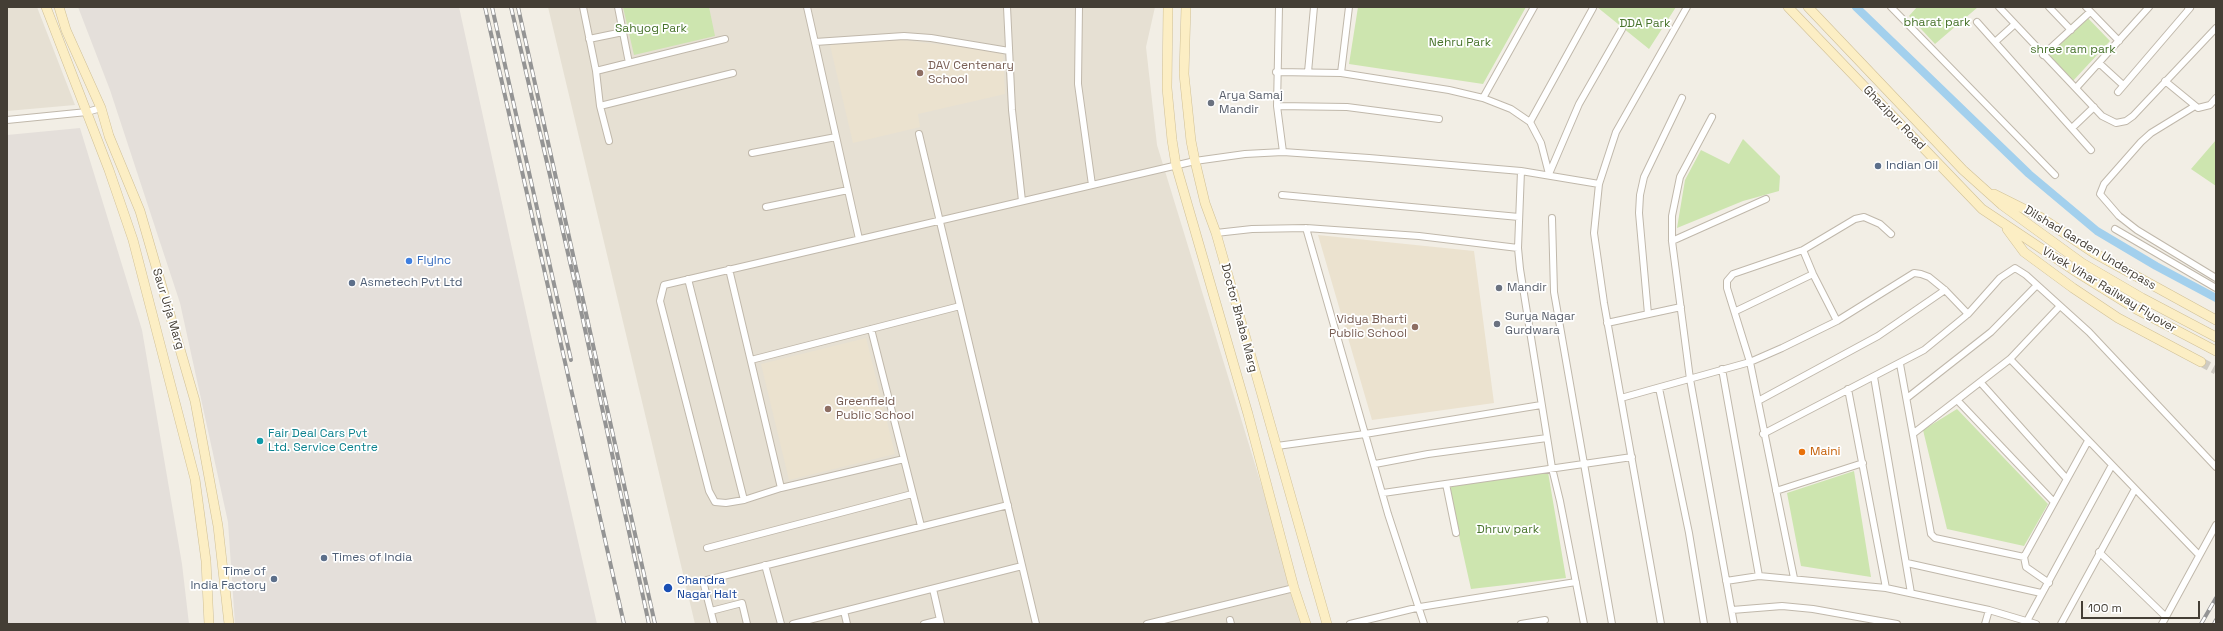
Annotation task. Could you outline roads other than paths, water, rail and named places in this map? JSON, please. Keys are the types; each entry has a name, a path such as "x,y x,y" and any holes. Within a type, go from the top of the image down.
{"street":[{"name":"Saur Urja Marg","path":"46,7 87,112 133,240 195,478 206,561 210,624"},
{"name":"Saur Urja Marg","path":"59,7 66,30 101,108 109,136 140,211 195,401 218,526 229,624"},
{"path":"583,7 596,71 600,106 609,141"},
{"path":"618,7 629,62"},
{"path":"807,7 859,239"},
{"path":"1007,7 1012,110 1022,201"},
{"path":"1079,7 1078,84 1092,185"},
{"name":"Doctor Bhaba Marg","path":"1168,7 1167,88 1176,165 1248,414 1294,588 1306,624"},
{"name":"Doctor Bhaba Marg","path":"1186,7 1184,74 1191,141 1195,161 1205,203 1216,233 1261,399 1277,446 1327,624"},
{"path":"1279,7 1276,72 1277,106 1283,152"},
{"path":"1308,72 1314,7"},
{"path":"1341,73 1349,7"},
{"path":"1483,98 1534,7"},
{"path":"1662,624 1607,322 1594,233 1599,184 1616,132 1687,7"},
{"name":"Ghazipur Road","path":"1788,7 1982,209 2004,224"},
{"name":"Ghazipur Road","path":"1808,7 1963,170 1984,189"},
{"path":"1891,7 2055,175"},
{"path":"2000,7 2043,55 2094,107 2108,120 2116,123 2126,121 2133,116 2216,28"},
{"path":"2049,7 2071,30"},
{"path":"2076,88 2149,7"},
{"path":"2118,92 2190,8 2188,7"},
{"path":"1530,122 1593,8"},
{"path":"2043,55 2071,30 2088,9 2119,41"},
{"path":"1977,22 2091,150"},
{"path":"1995,42 2015,24"},
{"path":"1549,174 1579,104 1622,29"},
{"path":"589,40 623,32"},
{"path":"2210,34 2216,39"},
{"path":"815,42 904,36 931,38 1009,51"},
{"path":"596,71 725,39"},
{"path":"2099,63 2124,85"},
{"path":"1276,72 1341,73 1449,90 1483,98 1511,109 1530,122 1541,143 1549,174"},
{"path":"600,106 733,73"},
{"path":"2165,81 2195,106 2203,108 2210,105 2216,98"},
{"path":"1648,314 1638,213 1640,195 1644,177 1682,98"},
{"path":"1277,106 1347,107 1439,119"},
{"path":"2195,106 2151,133 2141,142 2104,184 2100,194 2119,216 2137,230 2216,278"},
{"path":"2072,128 2094,107"},
{"path":"7,120 87,112 101,108"},
{"path":"1712,117 1680,177 1672,216 1672,241 1690,380 1734,624"},
{"path":"919,134 1036,624"},
{"path":"752,153 836,137"},
{"path":"904,459 781,488 744,500 720,504 715,502 709,491 660,301 664,284 1176,165 1245,154 1283,152 1521,171 1549,174 1599,184"},
{"path":"1521,171 1518,248 1541,405 1548,438 1552,468 1560,501 1584,624"},
{"name":"Vivek Vihar Railway Flyover","path":"1984,189 2082,263 2142,298 2216,337"},
{"name":"Dilshad Garden Underpass","path":"1984,189 2040,217 2094,253 2216,320"},
{"path":"766,207 848,190"},
{"path":"1282,195 1519,217"},
{"path":"1672,241 1766,199"},
{"path":"1794,578 1750,362 1736,311 1727,288 1729,276 1803,250 1855,219 1864,217 1880,224 1891,234"},
{"path":"1552,218 1554,292 1612,624"},
{"path":"2004,224 2024,252 2073,288 2118,318 2201,362"},
{"name":"Vivek Vihar Railway Flyover","path":"2004,224 2136,309 2216,351"},
{"path":"1306,228 1375,464 1388,514 1420,607 1424,624"},
{"path":"1216,233 1252,229 1306,228 1419,236 1518,248"},
{"path":"2115,229 2216,288"},
{"path":"1803,250 1812,274 1837,321"},
{"path":"1764,434 1848,389 1900,364 1940,339 1968,314 2000,278 2015,268 2038,285 2089,332 2216,467"},
{"path":"729,269 781,488"},
{"path":"1736,311 1812,274"},
{"path":"1621,398 1690,380 1722,369 1750,362 1811,335 1837,321 1914,274 1921,274 1929,278 1945,290 1968,314"},
{"path":"688,279 744,500"},
{"path":"1907,398 1991,332 2038,285"},
{"path":"1758,400 1878,336 1945,290"},
{"path":"751,360 960,306"},
{"path":"1607,322 1681,306"},
{"path":"1914,433 1958,401 2010,359 2060,306"},
{"path":"871,329 921,526"},
{"path":"2010,359 2200,555"},
{"path":"1900,364 1914,433 1931,534 1935,538 2024,557"},
{"path":"1722,369 1759,576"},
{"path":"1874,377 1911,593"},
{"path":"1981,383 2066,478"},
{"path":"1659,388 1689,533 1704,624"},
{"path":"1848,389 1886,588"},
{"path":"1958,401 2053,501"},
{"path":"1277,446 1366,434 1541,405"},
{"path":"1375,464 1428,454 1548,438"},
{"path":"2049,583 2026,567 2024,557 2053,501 2088,441"},
{"path":"1383,493 1632,457"},
{"path":"1776,491 1863,463"},
{"path":"2027,621 2112,465"},
{"path":"1446,484 1456,532"},
{"path":"2061,624 2099,552 2135,489"},
{"path":"707,548 912,494"},
{"path":"714,624 703,581 1008,505"},
{"path":"2162,624 2216,525"},
{"path":"2099,552 2166,617"},
{"path":"1907,563 2041,593"},
{"path":"765,565 781,624"},
{"path":"793,624 810,622 844,611 1022,566"},
{"path":"1726,581 1759,576 1794,578 1886,588 1989,610 2036,624"},
{"path":"1350,624 1420,607 1576,582"},
{"path":"1147,624 1294,588"},
{"path":"924,624 941,622 933,589"},
{"path":"711,611 742,603 747,624"},
{"path":"1732,610 1782,606 1813,609 1897,624"},
{"path":"1985,624 1989,610"},
{"path":"844,611 847,624"},
{"path":"1521,624 1545,620"}],"waterway":[{"path":"1856,7 2029,174 2097,231 2156,266 2216,298"}],"tunnel":[{"path":"2201,362 2216,370"}],"railway":[{"path":"485,7 624,624"},
{"path":"492,7 571,360"},
{"path":"511,7 576,288 649,624"},
{"path":"518,7 655,624"},
{"path":"2201,624 2216,598"},
{"path":"2214,624 2216,620"}],"place":[{"name":"DAV Centenary School","path":"920,73"},
{"name":"Arya Samaj Mandir","path":"1211,103"},
{"name":"Indian Oil","path":"1878,166"},
{"name":"FlyInc","path":"409,261"},
{"name":"Asmetech Pvt Ltd","path":"352,283"},
{"name":"Mandir","path":"1499,288"},
{"name":"Surya Nagar Gurdwara","path":"1497,324"},
{"name":"Vidya Bharti Public School","path":"1415,327"},
{"name":"Greenfield Public School","path":"828,409"},
{"name":"Fair Deal Cars Pvt Ltd. Service Centre","path":"260,441"},
{"name":"Maini","path":"1802,452"},
{"name":"Times of India","path":"324,558"},
{"name":"Time of India Factory","path":"274,579"},
{"name":"Chandra Nagar Halt","path":"668,588"}],"park label":[{"name":"bharat park","path":"1937,23"},
{"name":"DDA Park","path":"1645,24"},
{"name":"Sahyog Park","path":"651,29"},
{"name":"Nehru Park","path":"1460,43"},
{"name":"shree ram park","path":"2073,50"},
{"name":"Dhruv park","path":"1508,530"}]}
